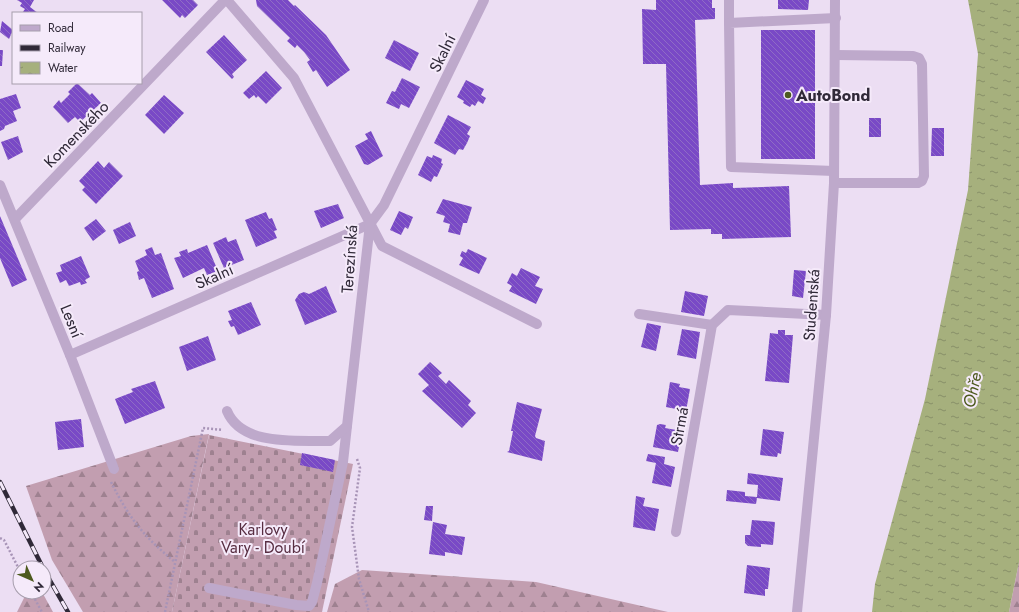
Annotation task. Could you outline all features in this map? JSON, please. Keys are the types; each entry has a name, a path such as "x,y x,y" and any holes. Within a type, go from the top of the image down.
{"street":[{"name":"Komenského","path":"15,219 226,0"},
{"name":"Terezínská","path":"209,588 296,606 309,606 312,602 343,462 370,224 294,78 226,0"},
{"name":"Skalní","path":"70,355 370,224 384,205 484,0"},
{"path":"729,0 731,167 834,171"},
{"name":"Studentská","path":"797,612 826,315 834,183 836,54 835,0"},
{"path":"729,23 836,18"},
{"path":"834,183 918,183 922,181 924,176 922,64 919,58 913,56 836,54"},
{"name":"Lesní","path":"0,185 70,355 114,469"},
{"path":"370,224 382,246 537,324"},
{"path":"639,314 712,325 728,310 826,315"},
{"name":"Strmá","path":"676,532 712,325"},
{"path":"227,411 231,420 239,427 257,436 283,440 330,442 347,426"}],"path":[{"path":"165,612 203,428 226,430"},
{"path":"356,454 360,468 352,527 359,579 369,612"},
{"path":"114,469 110,481 131,518 152,543 175,562"},
{"path":"0,538 4,540 14,560"},
{"path":"36,600 42,612"}],"green space":[{"path":"209,434 172,612 83,612 52,560 26,486 191,436"},
{"name":"Karlovy Vary - Doubí","path":"209,435 353,464 322,612 172,612"},
{"path":"1019,562 1019,612 1009,612"},
{"path":"362,570 536,582 668,612 327,612 335,584"},
{"path":"23,600 46,600 53,612 17,612"}],"water":[{"name":"Ohře","path":"968,0 1019,0 1019,562 1009,612 872,612 875,584 925,399 968,190 978,54"}],"building":[{"path":"17,0 34,0 30,7 37,12 23,12 25,9 20,6 22,3"},
{"path":"162,0 193,0 198,5 185,18 182,15 180,18"},
{"path":"256,0 288,0 294,6 295,5 326,35 350,70 327,87 316,70 313,72 307,62 310,60 304,52 297,45 295,48 287,41 290,38 257,6"},
{"path":"656,0 712,0 712,8 715,8 715,19 695,20 700,185 733,183 733,188 789,186 791,237 722,239 722,234 711,234 711,229 670,230 666,64 643,64 642,9 656,10"},
{"path":"778,0 809,0 808,10 778,9"},
{"path":"2,21 12,29 9,39 0,32"},
{"name":"AutoBond","path":"761,30 815,30 815,159 761,159"},
{"path":"224,35 247,60 232,74 234,77 232,79 206,52"},
{"path":"394,40 419,53 410,71 385,58"},
{"path":"0,50 3,50 2,66 0,66"},
{"path":"266,71 282,88 266,104 258,96 256,98 254,95 249,99 243,93"},
{"path":"402,78 420,87 409,108 401,104 399,109 386,103 392,91 395,92"},
{"path":"466,80 484,89 481,95 486,98 483,104 478,101 475,106 472,104 470,107 457,97"},
{"path":"76,84 78,84 90,95 92,93 101,103 80,122 75,117 68,123 53,107 59,100 61,103 70,94 68,92"},
{"path":"16,94 21,108 13,111 17,121 5,126 4,129 0,131 0,99"},
{"path":"164,95 184,113 164,134 145,115"},
{"path":"448,115 471,127 467,134 470,136 463,150 459,149 455,155 434,143"},
{"path":"869,118 881,118 881,137 869,137"},
{"path":"932,128 944,128 944,156 931,156"},
{"path":"371,131 383,156 368,165 364,164 355,146 368,139 365,134"},
{"path":"18,136 23,152 8,160 1,142"},
{"path":"433,155 442,159 441,163 443,164 437,177 434,176 431,182 418,175 427,156 432,158"},
{"path":"98,161 104,168 109,162 123,176 96,204 82,190 85,187 79,181"},
{"path":"443,199 472,207 467,223 463,223 460,235 448,232 450,224 443,222 445,216 436,213"},
{"path":"338,204 344,218 321,228 314,211"},
{"path":"399,211 413,217 408,229 405,227 401,235 390,230"},
{"path":"266,212 269,219 272,218 277,230 274,231 277,238 256,247 245,220"},
{"path":"0,216 27,280 12,287 0,258"},
{"path":"96,219 106,231 93,241 84,228"},
{"path":"130,222 136,236 119,244 113,230"},
{"path":"226,237 228,242 236,239 244,260 224,268 213,243"},
{"path":"207,245 218,271 207,275 204,268 183,278 174,258 181,256 179,252 187,249 188,253"},
{"path":"152,247 155,255 161,253 174,289 152,298 144,278 139,280 137,272 139,271 135,261 147,255 145,250"},
{"path":"468,249 487,258 479,274 459,265 463,258 460,256 462,251 466,253"},
{"path":"81,256 90,277 85,280 87,283 81,285 80,282 69,286 66,280 60,283 56,273 62,271 60,265"},
{"path":"521,268 540,277 535,286 543,289 536,304 509,291 512,286 507,283 512,273 517,276"},
{"path":"794,270 806,271 803,298 792,296"},
{"path":"326,286 337,312 305,325 295,300 299,294 304,292 309,294"},
{"path":"685,291 708,296 704,316 681,312"},
{"path":"251,302 261,325 238,335 234,326 231,327 228,321 232,320 228,311"},
{"path":"647,323 661,326 656,351 641,347"},
{"path":"682,329 700,332 696,359 677,355"},
{"path":"778,330 785,330 785,335 793,335 789,383 765,381 770,333 778,334"},
{"path":"208,336 216,360 187,371 179,347"},
{"path":"430,362 442,373 438,376 446,384 449,380 471,401 468,405 476,413 462,428 422,391 429,385 418,374"},
{"path":"155,381 165,408 125,424 115,399 133,392 131,389"},
{"path":"670,382 680,384 679,387 690,389 686,411 666,407"},
{"path":"517,402 542,409 535,436 536,438 545,441 542,461 507,452 509,451 513,431 511,431"},
{"path":"81,419 84,447 58,450 55,422"},
{"path":"657,425 666,425 665,428 682,431 678,452 653,447"},
{"path":"763,429 784,432 781,454 778,453 777,457 760,455"},
{"path":"302,453 335,460 333,472 300,465"},
{"path":"648,454 665,457 664,464 675,467 671,487 652,483 656,463 646,461"},
{"path":"748,473 783,478 780,501 757,498 756,504 726,501 727,490 745,492 745,496 757,497 758,485 747,484"},
{"path":"636,496 645,498 643,506 659,509 655,531 633,527"},
{"path":"426,506 433,506 432,521 424,520"},
{"path":"752,520 775,522 773,545 761,544 761,547 748,546 745,543 745,535 750,535"},
{"path":"433,522 447,525 445,534 465,537 462,555 445,552 445,556 429,554"},
{"path":"747,565 770,568 768,589 765,589 765,596 744,593"}],"railway":[{"path":"0,482 39,560"},
{"path":"52,584 68,612"}],"place":[{"name":"AutoBond","path":"788,95"}]}
